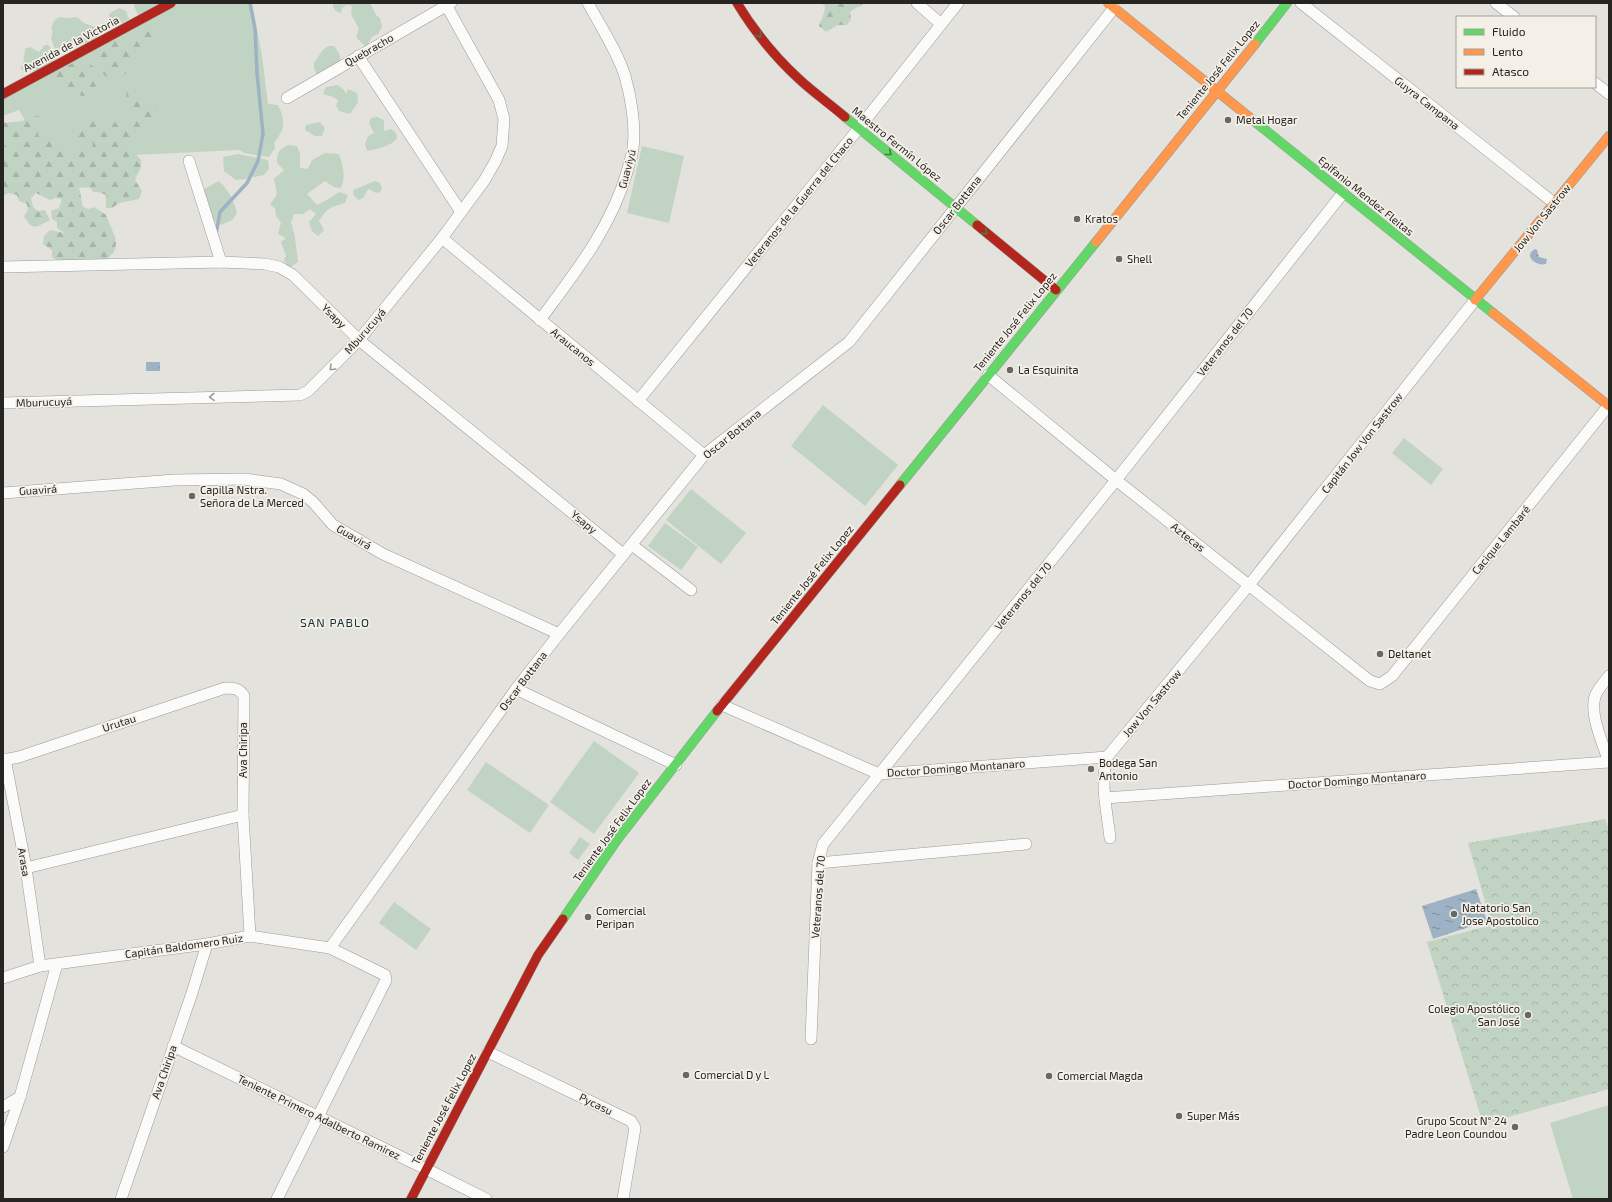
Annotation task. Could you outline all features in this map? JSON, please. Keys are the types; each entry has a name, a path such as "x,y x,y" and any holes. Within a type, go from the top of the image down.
{"main road":[{"name":"Avenida de la Victoria","path":"3,94 171,3"},
{"name":"Maestro Fermín López","path":"737,3 746,18 782,63 800,80 1056,290"},
{"name":"Teniente José Felix Lopez","path":"411,1199 538,955 617,840 722,705 1218,91 1287,3"},
{"name":"Epifanio Mendez Fleitas","path":"1114,5 1343,194 1609,405"},
{"name":"Jow Von Sastrow","path":"1475,300 1609,136"}],"street":[{"name":"Guaviyú","path":"540,320 581,265 604,228 622,189 633,148 632,104 624,75 610,43 588,3"},
{"path":"916,3 941,24"},
{"name":"Veteranos de la Guerra del Chaco","path":"638,400 859,128 958,3"},
{"name":"Guyra Campana","path":"1301,3 1554,203"},
{"path":"1496,3 1513,16"},
{"name":"Quebracho","path":"287,98 447,4"},
{"name":"Mburucuyá","path":"3,403 300,395 308,391 359,340 442,238 484,181 496,162 502,146 504,119 499,100 447,4"},
{"name":"Oscar Bottana","path":"330,948 516,689 704,455 849,342 1114,5"},
{"path":"358,56 461,212"},
{"path":"1596,84 1609,94"},
{"path":"189,161 221,262"},
{"name":"Veteranos del 70","path":"811,1038 818,863 823,844 1116,480 1343,194"},
{"name":"Araucanos","path":"442,238 704,455"},
{"name":"Ysapy","path":"3,266 221,262 265,264 280,267 293,275 359,340 623,554"},
{"name":"Capitán Jow Von Sastrow","path":"1249,586 1475,300"},
{"name":"Aztecas","path":"988,375 1116,480 1370,681 1380,684 1392,676"},
{"name":"Cacique Lambaré","path":"1392,676 1609,405"},
{"name":"Guavirá","path":"3,493 174,480 244,480 281,484 303,494 313,502 333,525 383,554 559,634"},
{"path":"632,545 691,590"},
{"name":"Jow Von Sastrow","path":"1107,757 1249,586"},
{"path":"1609,676 1595,695 1593,708 1609,762"},
{"name":"Urutau","path":"4,760 225,688 234,688"},
{"name":"Ava Chiripa","path":"234,688 241,691 244,696 243,815 250,936"},
{"path":"516,689 676,765"},
{"name":"Doctor Domingo Montanaro","path":"722,705 879,774 1107,757"},
{"path":"1107,757 1104,768 1105,798 1110,838"},
{"name":"Arasa","path":"4,760 26,868 40,966"},
{"name":"Doctor Domingo Montanaro","path":"1105,798 1609,762"},
{"path":"26,868 243,815"},
{"path":"818,863 1026,844"},
{"name":"Capitán Baldomero Ruiz","path":"3,978 40,966 207,944 250,936 330,948 385,975 386,980 319,1117"},
{"name":"Ava Chiripa","path":"121,1199 192,993 207,944"},
{"path":"3,1147 20,1097 57,964"},
{"name":"Teniente Primero Adalberto Ramirez","path":"173,1046 426,1168 486,1199"},
{"name":"Pycasu","path":"488,1052 631,1120 635,1128 623,1199"},
{"path":"3,1107 20,1097"},
{"path":"277,1199 319,1117"}],"green space":[{"path":"135,3 164,3 138,15 134,6"},
{"path":"178,3 252,3 262,56 268,104 278,105 283,120 282,129 274,143 275,148 269,157 244,153 240,150 132,155 132,185 3,192 3,136 26,122 19,110 3,116 3,97"},
{"path":"333,3 370,3 376,15 380,18 382,27 378,34 372,37 366,47 356,37 359,29 351,14 352,6 347,5 342,8 341,13 336,11 333,7"},
{"path":"821,3 863,3 850,12 851,19 847,25 838,25 826,32 819,26 825,9 825,6"},
{"path":"119,8 126,11 129,19 113,28 107,23 110,13"},
{"path":"59,17 77,17 84,23 95,27 100,35 90,43 79,44 56,52 51,38 53,31 51,29 54,21"},
{"path":"145,27 154,28 156,37 144,53 134,50 130,54 126,73 119,80 105,76 95,60 100,41 118,36 125,40 130,39 134,29"},
{"path":"45,45 48,45 56,54 55,60 43,68 34,71 29,72 20,68 23,65 25,49 30,47 39,52"},
{"path":"328,46 334,46 337,50 340,56 340,63 317,75 314,69 314,63 322,51"},
{"path":"77,61 87,61 101,74 100,82 85,96 70,94 54,80 55,72"},
{"path":"338,85 346,94 348,89 357,93 358,102 350,114 339,111 336,106 338,100 323,94 326,87"},
{"path":"126,91 139,92 140,98 150,98 157,107 155,120 150,127 132,130 130,134 128,145 141,160 141,167 135,180 142,191 139,199 119,203 112,208 106,208 106,195 93,192 84,180 79,187 83,207 89,209 94,207 106,215 115,237 116,244 114,252 106,260 61,263 52,257 52,250 43,244 44,236 50,230 65,233 57,228 57,222 52,219 51,211 59,208 62,199 55,198 50,200 36,193 31,198 33,207 38,211 45,210 50,220 36,227 30,225 24,216 28,210 27,204 19,201 17,195 8,193 3,196 3,145 10,148 7,141 3,141 3,123 23,121 27,117 38,116 42,119 38,132 39,138 43,145 50,139 55,141 68,152 92,150 93,143 82,145 75,134 76,123 83,119 96,117 128,128 130,114"},
{"path":"377,117 384,120 384,131 391,129 396,133 397,138 388,145 367,151 365,144 368,136 374,133 369,123 371,118"},
{"path":"320,122 325,128 322,136 315,136 305,130 306,125"},
{"path":"289,145 297,146 300,154 300,168 308,169 312,160 325,153 339,154 344,175 341,188 334,187 325,181 307,194 317,205 339,192 348,195 345,203 324,213 319,221 324,230 318,236 312,231 309,222 316,214 310,209 303,214 294,214 291,222 298,262 289,268 284,260 286,256 281,242 286,238 278,234 281,223 276,216 275,208 270,205 277,194 274,179 284,170 277,163 277,156 283,148"},
{"path":"642,146 684,156 669,223 627,213"},
{"path":"238,154 268,160 269,169 264,175 254,177 249,176 246,179 236,180 224,171 223,157"},
{"path":"219,181 231,196 237,213 232,220 221,225 216,223 210,215 204,200 204,189"},
{"path":"375,181 380,183 382,188 380,192 376,193 369,189 364,197 359,200 354,196 353,190"},
{"path":"823,405 898,465 865,506 791,446"},
{"path":"1404,438 1443,469 1431,485 1392,453"},
{"path":"691,489 746,533 721,564 666,520"},
{"path":"665,523 698,547 681,570 648,546"},
{"path":"594,741 639,773 594,834 550,802"},
{"path":"486,762 549,805 530,833 467,790"},
{"name":"Colegio Apostólico San José","path":"1605,819 1609,830 1609,1089 1483,1124 1427,942 1492,925 1468,843"},
{"path":"580,837 590,844 578,860 569,853"},
{"path":"394,902 431,929 416,950 379,923"},
{"path":"1609,1105 1609,1199 1573,1199 1550,1123"}],"water":[{"path":"1535,249 1537,250 1539,257 1547,259 1546,264 1538,264 1532,260 1530,254"},
{"path":"146,362 160,362 160,371 146,371"},
{"name":"Natatorio San Jose Apostolico","path":"1476,889 1487,921 1433,939 1422,906"}],"waterway":[{"path":"216,234 220,212 247,183 258,161 263,134 257,73 255,29 250,3"}],"traffic: fast":[{"path":"1255,44 1287,3"},
{"path":"845,117 977,225"},
{"path":"1254,121 1493,313"},
{"path":"900,485 1096,242"},
{"path":"563,919 617,840 717,711"}],"traffic: slow":[{"path":"1108,3 1254,121"},
{"path":"1096,242 1255,44"},
{"path":"1475,300 1609,136"},
{"path":"1493,313 1609,406"}],"traffic: jam":[{"path":"3,94 171,3"},
{"path":"737,3 750,24 773,53 790,71 845,117"},
{"path":"977,225 1056,290"},
{"path":"717,711 900,485"},
{"path":"411,1199 538,955 563,919"}],"place":[{"name":"Metal Hogar","path":"1228,120"},
{"name":"Kratos","path":"1077,219"},
{"name":"Shell","path":"1119,259"},
{"name":"La Esquinita","path":"1010,370"},
{"name":"Capilla Nstra. Señora de La Merced","path":"192,496"},
{"name":"Deltanet","path":"1380,654"},
{"name":"Bodega San Antonio","path":"1091,769"},
{"name":"Natatorio San Jose Apostolico","path":"1454,914"},
{"name":"Comercial Peripan","path":"588,917"},
{"name":"Colegio Apostólico San José","path":"1528,1015"},
{"name":"Comercial D y L","path":"686,1075"},
{"name":"Comercial Magda","path":"1049,1076"},
{"name":"Super Más","path":"1179,1116"},
{"name":"Grupo Scout N° 24 Padre Leon Coundou","path":"1515,1127"}],"district":[{"name":"SAN PABLO","path":"335,623"}]}
